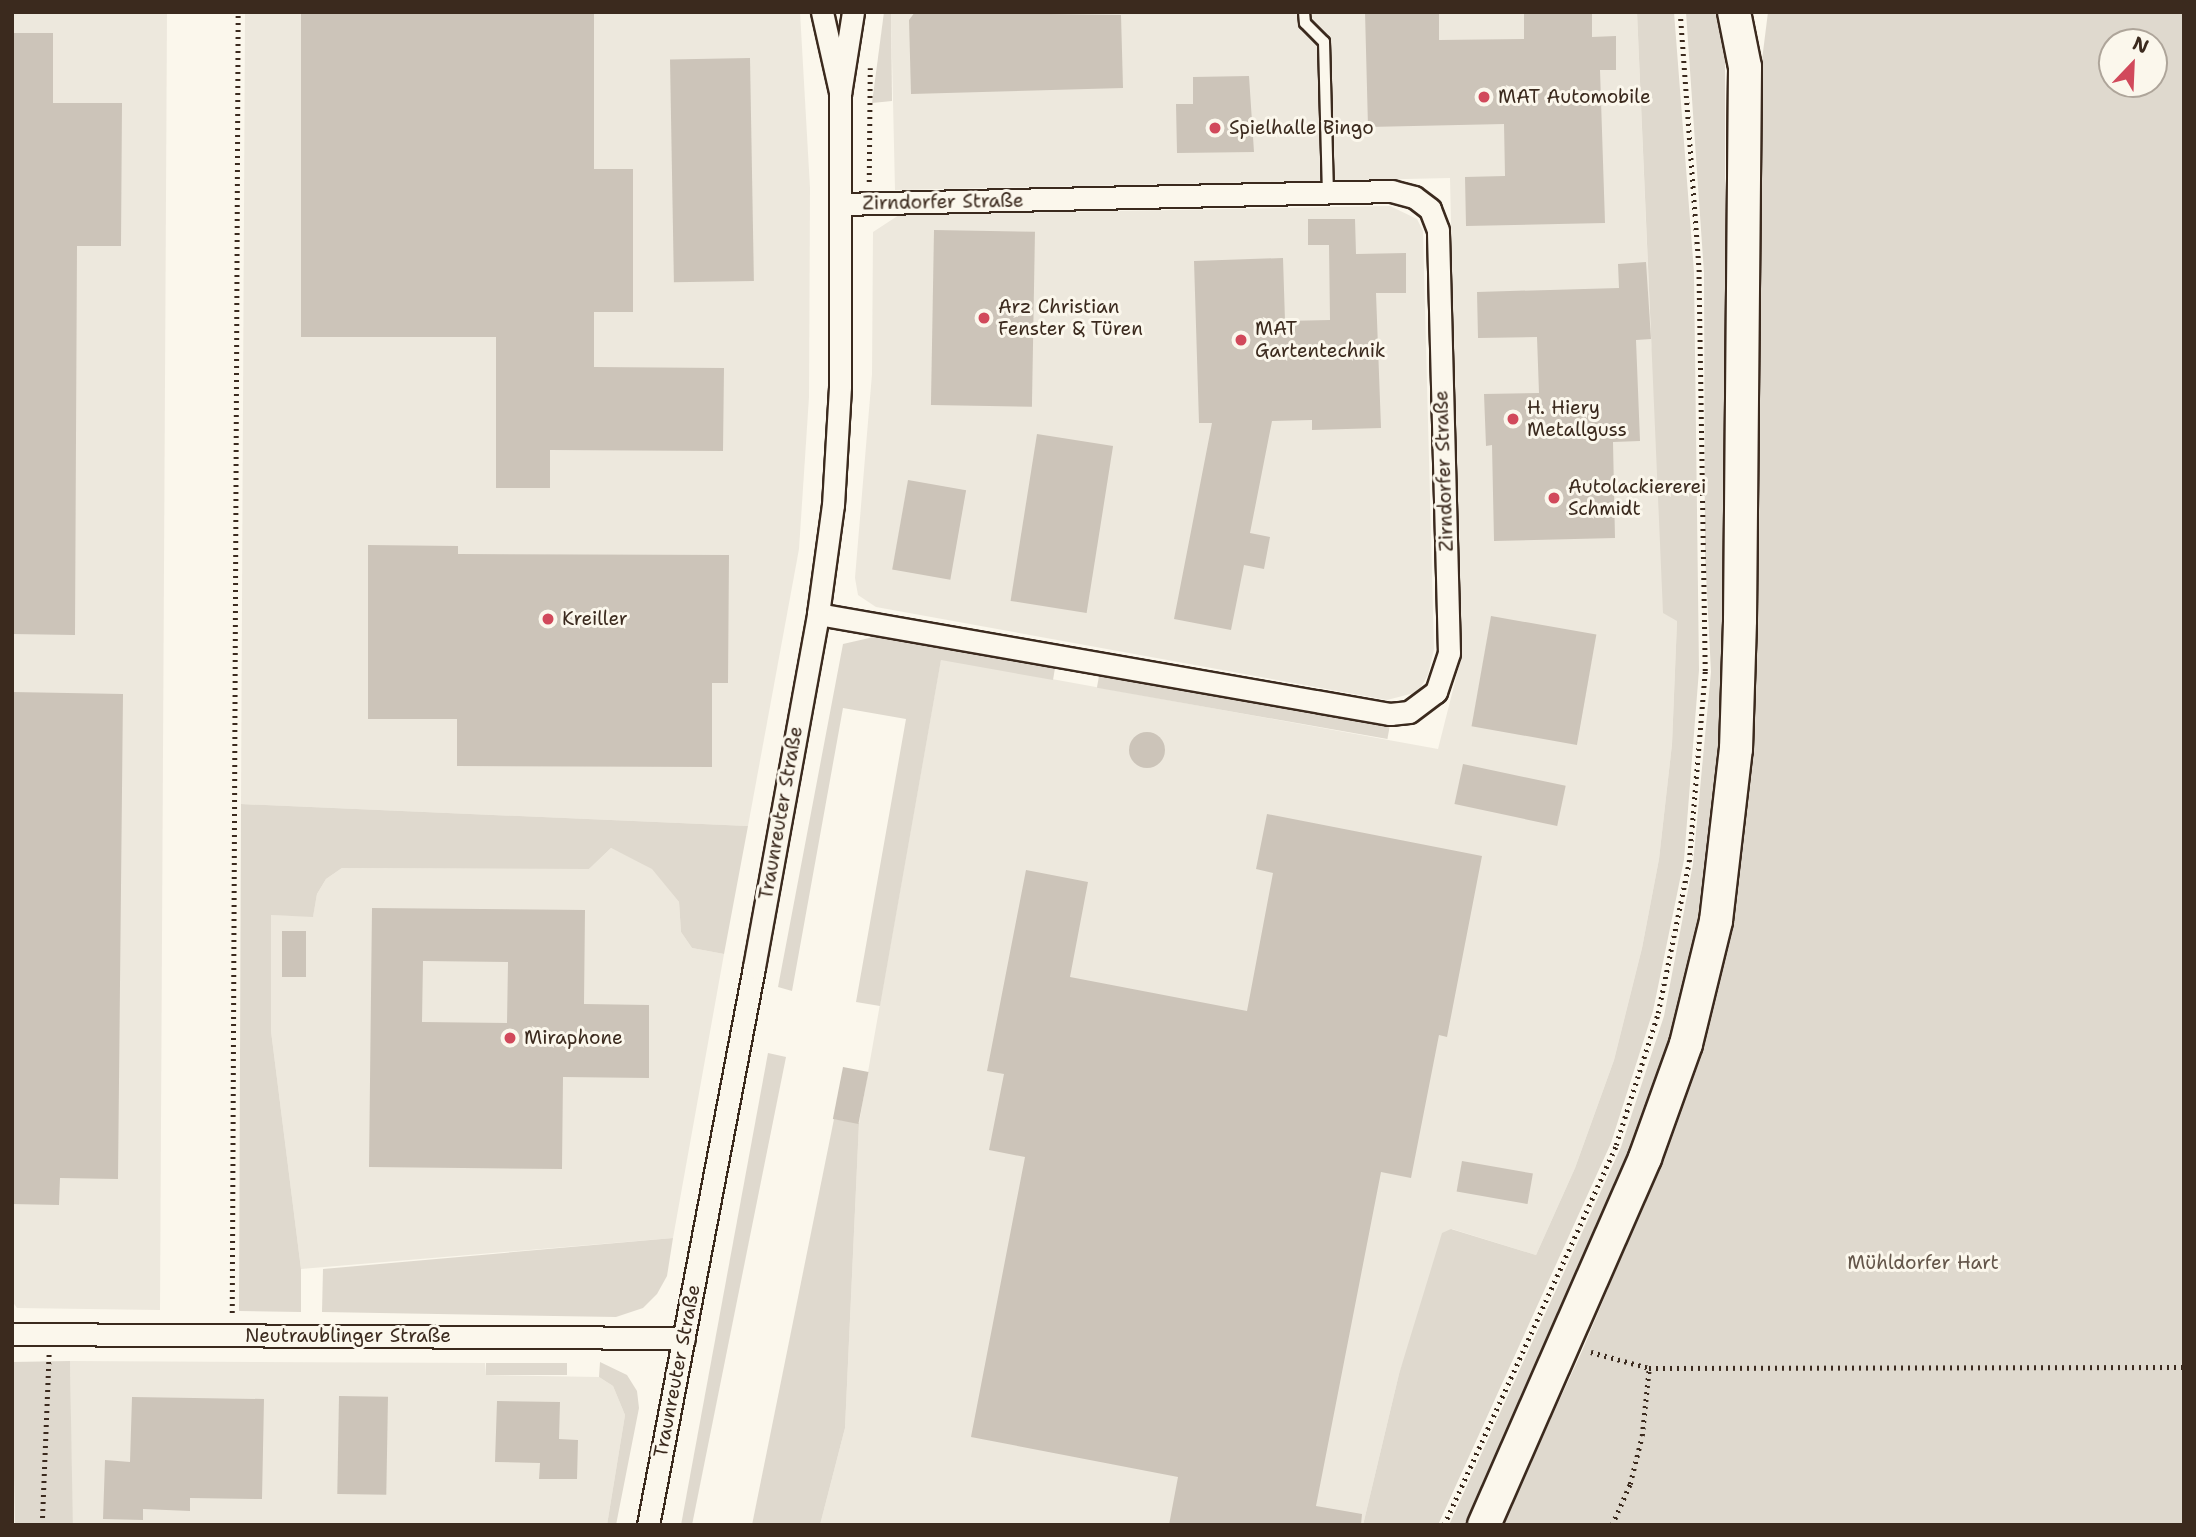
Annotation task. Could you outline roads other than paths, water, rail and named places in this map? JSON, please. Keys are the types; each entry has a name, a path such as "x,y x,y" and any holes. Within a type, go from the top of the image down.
{"main road":[{"path":"1734,12 1745,67"},
{"path":"1484,1525 1566,1346 1645,1158 1686,1044 1706,972 1729,837 1740,620 1745,67 1757,12"}],"street":[{"name":"Traunreuter Straße","path":"648,1525 818,614 833,505 840,386 840,94 822,12"},
{"name":"Traunreuter Straße","path":"850,57 853,12"},
{"name":"Traunreuter Straße","path":"840,94 865,12"},
{"name":"Zirndorfer Straße","path":"818,614 1390,714 1422,705 1436,692 1449,653 1438,230 1430,209 1414,197 1392,191 841,204"},
{"name":"Neutraublinger Straße","path":"12,1334 684,1338"}],"lane":[{"path":"1304,12 1305,23 1324,42 1328,193"}],"place":[{"name":"MAT Automobile","path":"1484,97"},
{"name":"Spielhalle Bingo","path":"1215,128"},
{"name":"Arz Christian Fenster & Türen","path":"984,318"},
{"name":"MAT Gartentechnik","path":"1241,340"},
{"name":"H. Hiery Metallguss","path":"1513,419"},
{"name":"Autolackiererei Schmidt","path":"1554,498"},
{"name":"Kreiller","path":"548,619"},
{"name":"Miraphone","path":"510,1038"}],"park label":[{"name":"Mühldorfer Hart","path":"1923,1263"}]}
